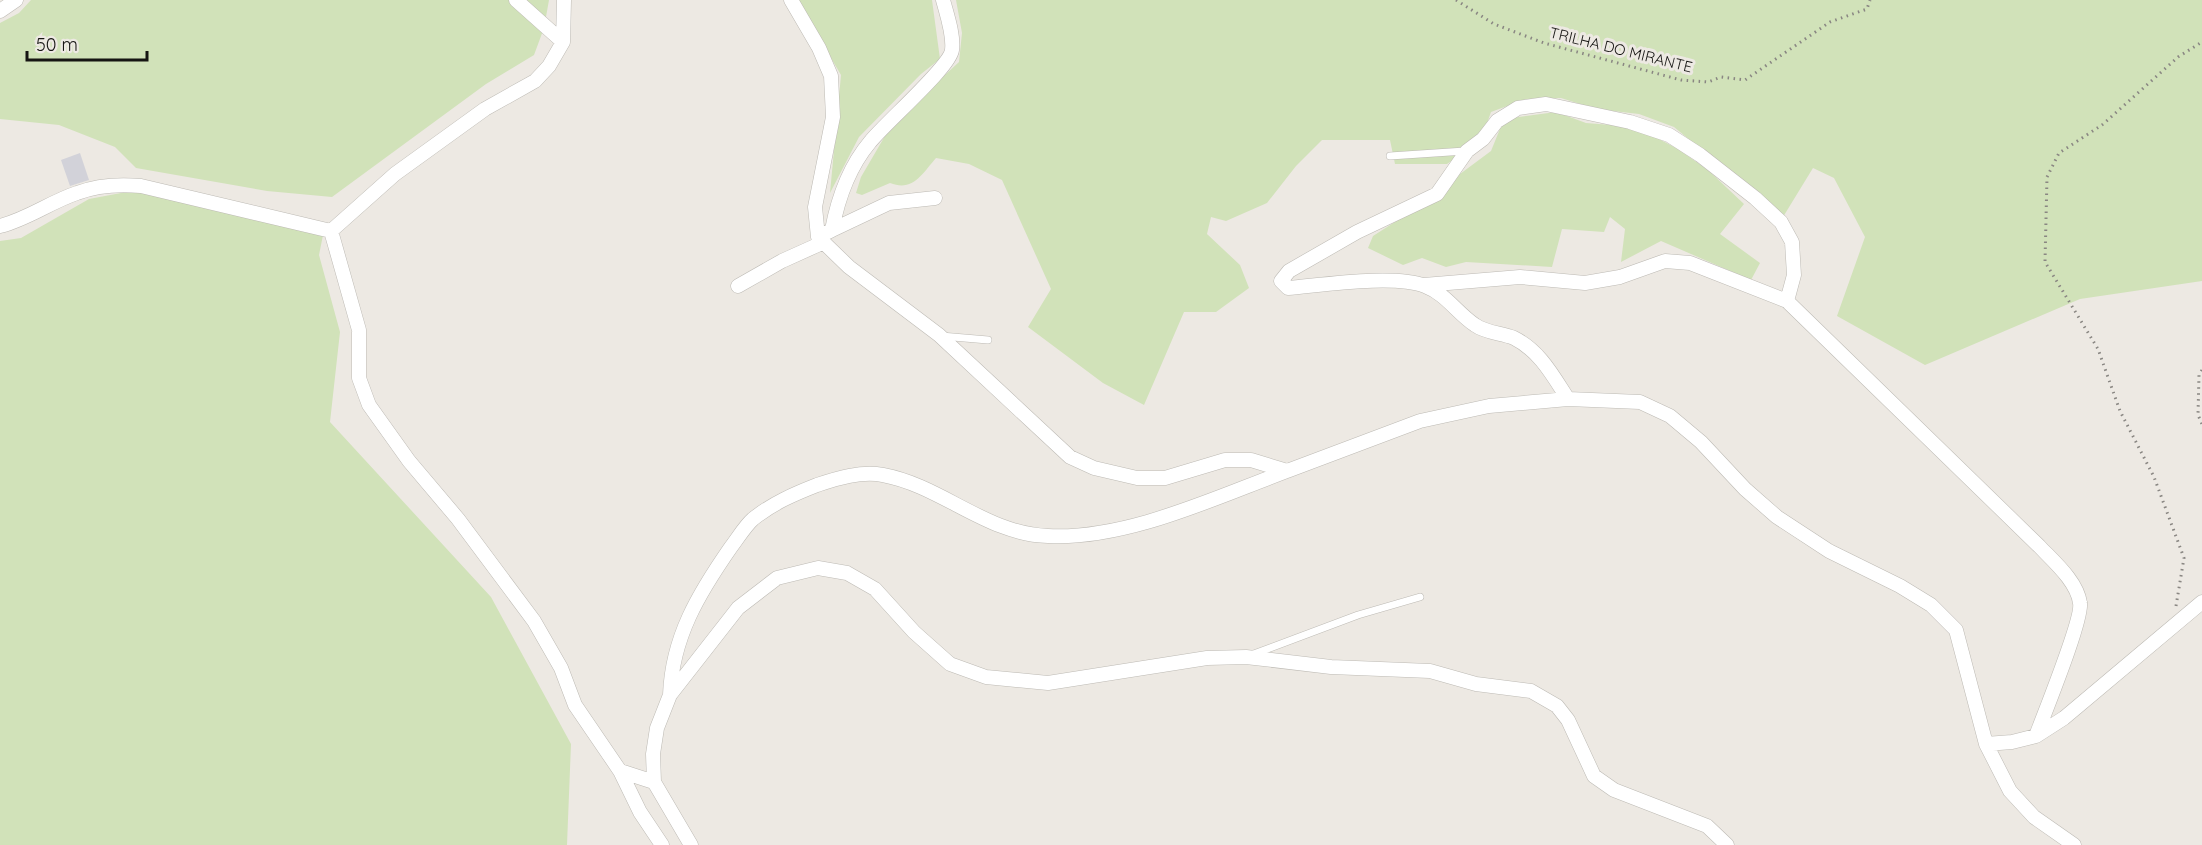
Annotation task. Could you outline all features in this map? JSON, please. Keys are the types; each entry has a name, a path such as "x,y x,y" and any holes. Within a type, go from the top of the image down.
{"street":[{"path":"0,11 16,0"},
{"path":"516,0 563,42"},
{"path":"331,231 395,174 485,109 535,81 549,66 563,42 564,0"},
{"path":"791,0 819,48 831,76 833,117 815,207 820,240 939,335 1070,457 1094,468 1137,477 1165,478 1225,460 1251,460 1287,471"},
{"path":"832,230 835,212 853,166 896,113 947,63 952,49 943,0"},
{"path":"1787,301 1794,275 1792,242 1781,222 1700,155 1669,135 1630,122 1546,104 1518,108 1497,121 1483,139 1467,151 1437,194 1357,232 1289,271 1281,281 1288,288 1377,280 1424,285 1520,277 1586,283 1620,277 1665,261 1690,263 1787,301 2039,546 2069,580 2080,603 2074,630 2036,736"},
{"path":"0,226 21,221 76,193 113,184 141,186 331,231"},
{"path":"738,286 820,240 832,230 889,202 935,198"},
{"path":"331,231 359,330 359,378 369,405 409,461 458,519 534,621 561,668 575,705 620,771 640,812 662,845"},
{"path":"1424,285 1445,296 1456,311 1477,327 1514,338 1539,355 1568,399"},
{"path":"670,695 671,669 700,591 751,520 784,498 822,483 861,474 884,475 924,490 993,525 1047,537 1116,530 1168,515 1419,421 1489,406 1568,399 1640,402 1670,416 1701,442 1745,489 1777,517 1829,551 1900,586 1931,605 1956,630 1986,744 2010,791 2034,817 2074,845"},
{"path":"691,845 654,782 653,754 657,728 670,695 738,608 777,578 818,568 847,573 875,590 914,632 950,664 986,677 1048,683 1207,658 1246,657 1331,666 1430,671 1476,684 1531,691 1557,706 1568,720 1594,776 1614,790 1707,826 1726,845"},
{"path":"1986,744 2012,742 2036,736 2064,718 2202,602"},
{"path":"620,771 654,782"}],"lane":[{"path":"1390,156 1467,151"},
{"path":"939,335 988,340"},
{"path":"1246,657 1358,615 1420,597"}],"path":[{"name":"TRILHA DO MIRANTE","path":"1456,0 1494,24 1544,43 1681,80 1708,82 1721,77 1745,80 1830,22 1867,9 1870,0"},
{"path":"2172,626 2184,558 2154,477 2120,411 2098,349 2045,262 2047,177 2059,153 2102,125 2178,57 2202,42"},
{"path":"2202,370 2199,375 2198,415 2202,424"}],"green space":[{"path":"31,0 549,0 544,28 534,55 486,84 332,197 267,191 136,168 115,147 59,125 0,119 0,23 19,13"},
{"path":"797,0 932,0 940,59 921,74 859,137 830,193 841,75"},
{"path":"956,0 2202,0 2202,281 2080,299 1925,365 1837,316 1865,237 1834,178 1813,168 1783,217 1674,127 1639,114 1596,109 1561,98 1526,99 1491,112 1481,140 1447,164 1395,164 1390,140 1322,140 1296,166 1267,203 1226,221 1211,217 1207,234 1240,265 1249,288 1216,312 1184,312 1144,405 1103,383 1028,327 1051,289 1002,180 969,164 936,158 911,183 898,185 890,183 862,195 856,193 861,177 892,124 959,62 962,33"},
{"path":"1556,112 1586,123 1636,127 1678,149 1708,170 1744,204 1720,234 1760,263 1751,280 1661,241 1621,262 1625,229 1610,217 1604,232 1562,229 1552,267 1466,262 1446,267 1422,258 1403,265 1368,248 1373,236 1409,213 1440,199 1460,174 1491,151 1504,119"},
{"path":"137,190 323,235 319,255 340,332 330,422 491,597 571,744 567,845 0,845 0,241 21,238 89,199"}],"building":[{"path":"80,153 89,180 70,186 61,160"}]}
